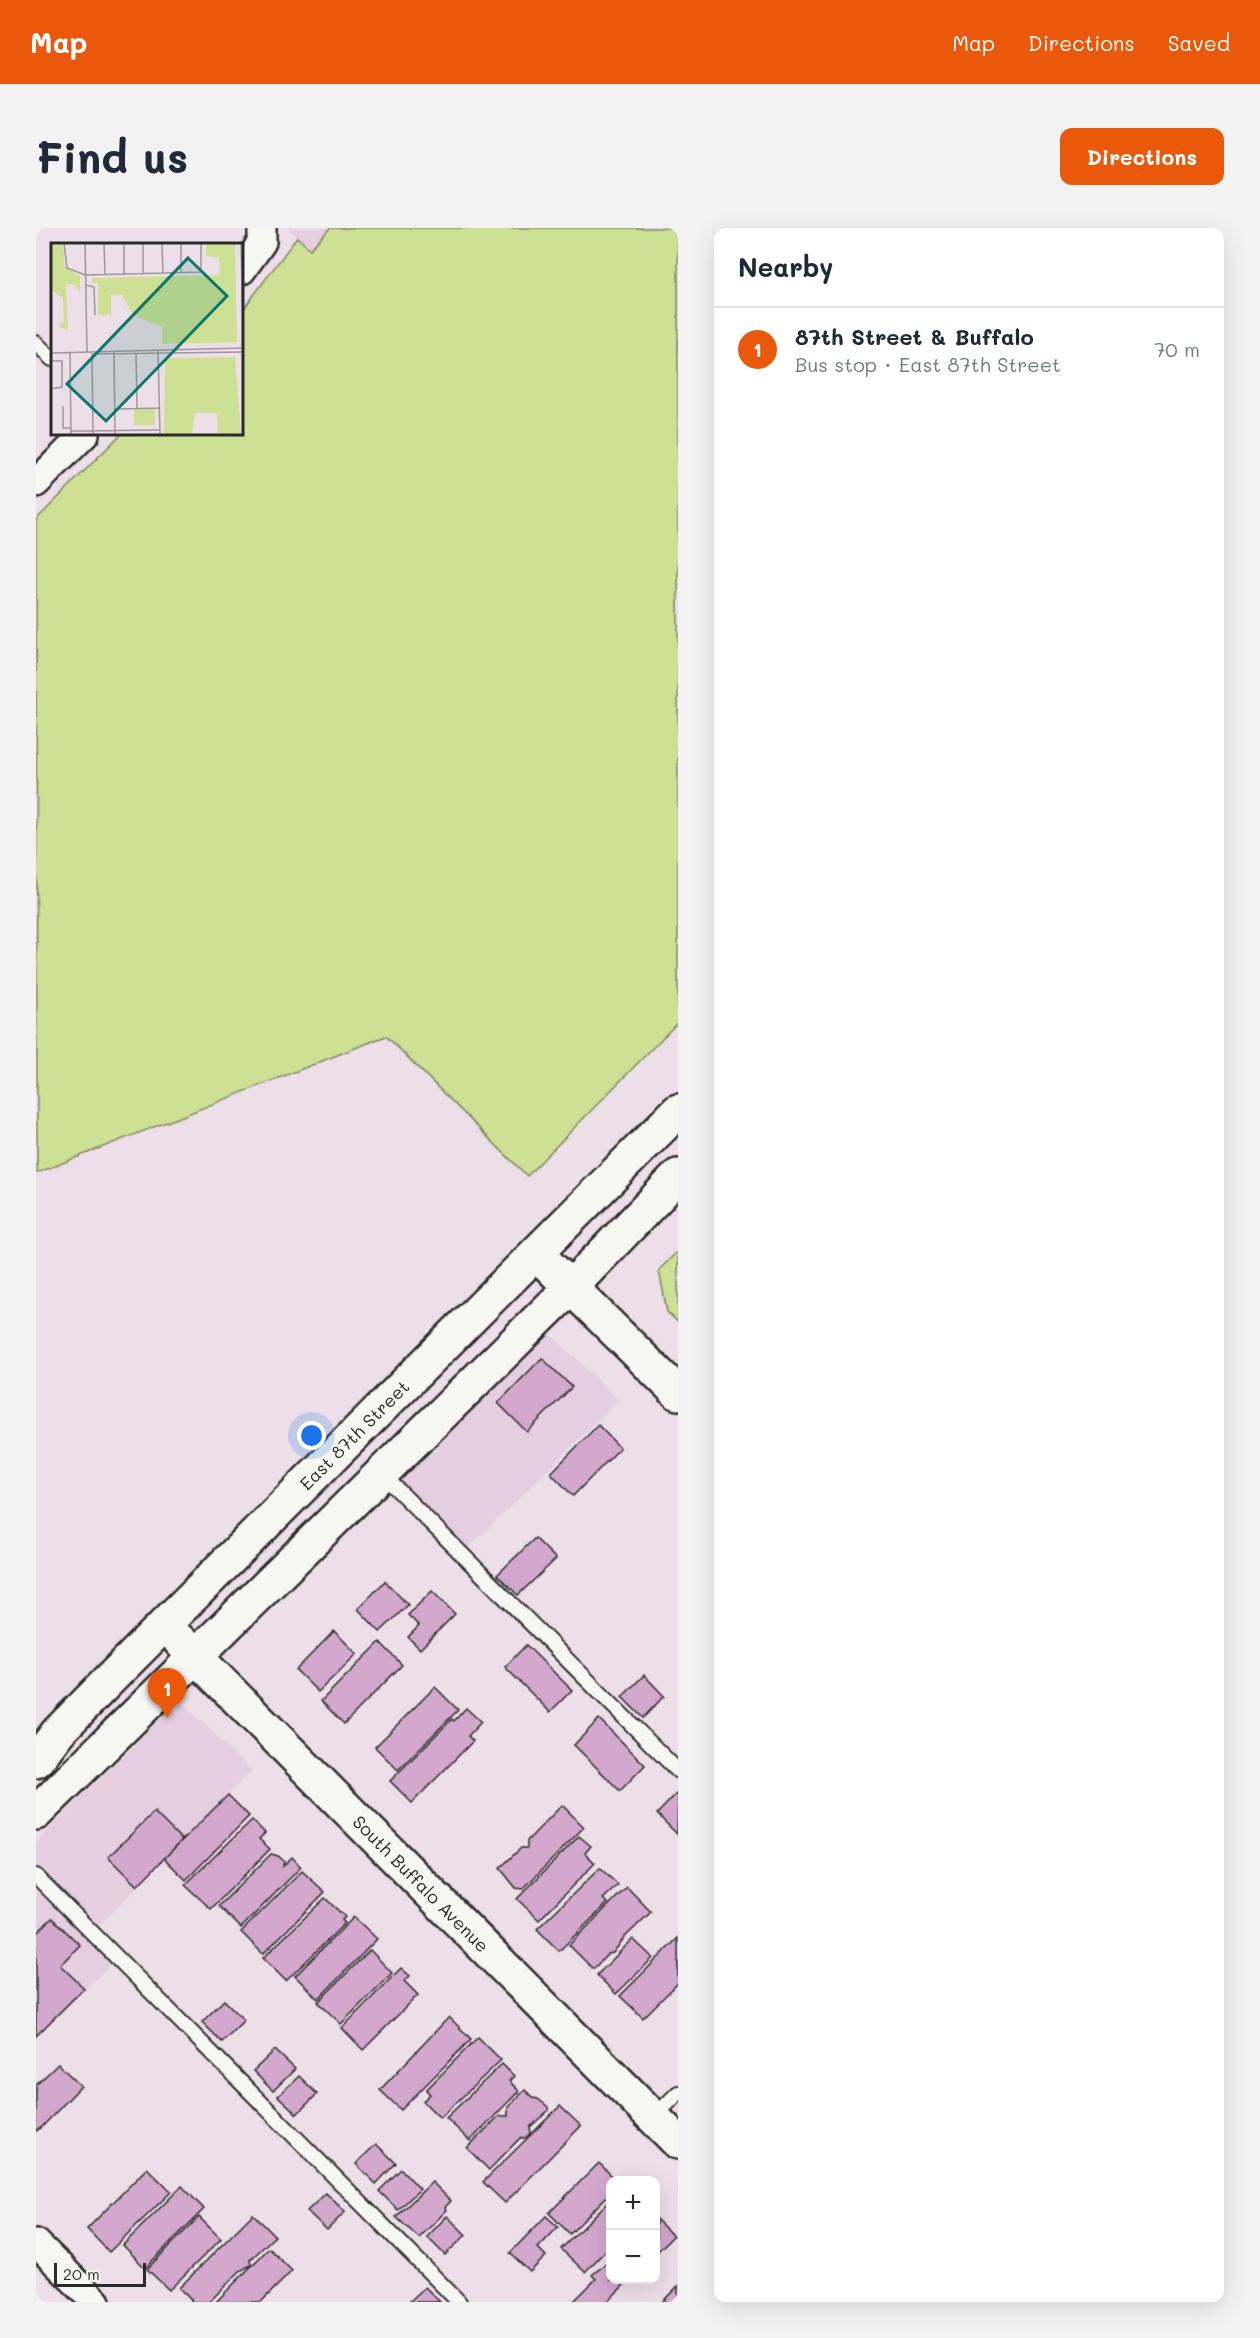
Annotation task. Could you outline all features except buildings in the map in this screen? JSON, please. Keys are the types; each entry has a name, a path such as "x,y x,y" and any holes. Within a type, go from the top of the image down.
{"main road":[{"name":"East 87th Street","path":"36,1761 47,1739 678,1112"},
{"path":"36,1813 571,1287 678,1176"},
{"path":"537,1254 678,1394"},
{"name":"South Buffalo Avenue","path":"164,1625 678,2142"}],"street":[{"path":"243,269 262,242 262,228"},
{"path":"36,483 84,435"},
{"path":"36,2244 96,2302"}],"lane":[{"path":"36,343 51,358"},
{"path":"382,1474 678,1771"},
{"path":"36,1876 459,2302"},
{"path":"654,2117 678,2093"}],"shaded area":[{"path":"288,228 330,228 309,249"},
{"path":"546,1330 619,1400 462,1554 393,1484"},
{"path":"179,1700 252,1771 92,1932 117,1958 36,2038 36,1842"}],"green space":[{"path":"330,228 678,228 678,1022 527,1176 386,1036 37,1173 36,520 120,435 243,435 243,310 297,237 310,249"},
{"path":"678,1251 678,1322 667,1312 659,1270"}],"place":[{"name":"87th Street & Buffalo","path":"167,1718"}]}
